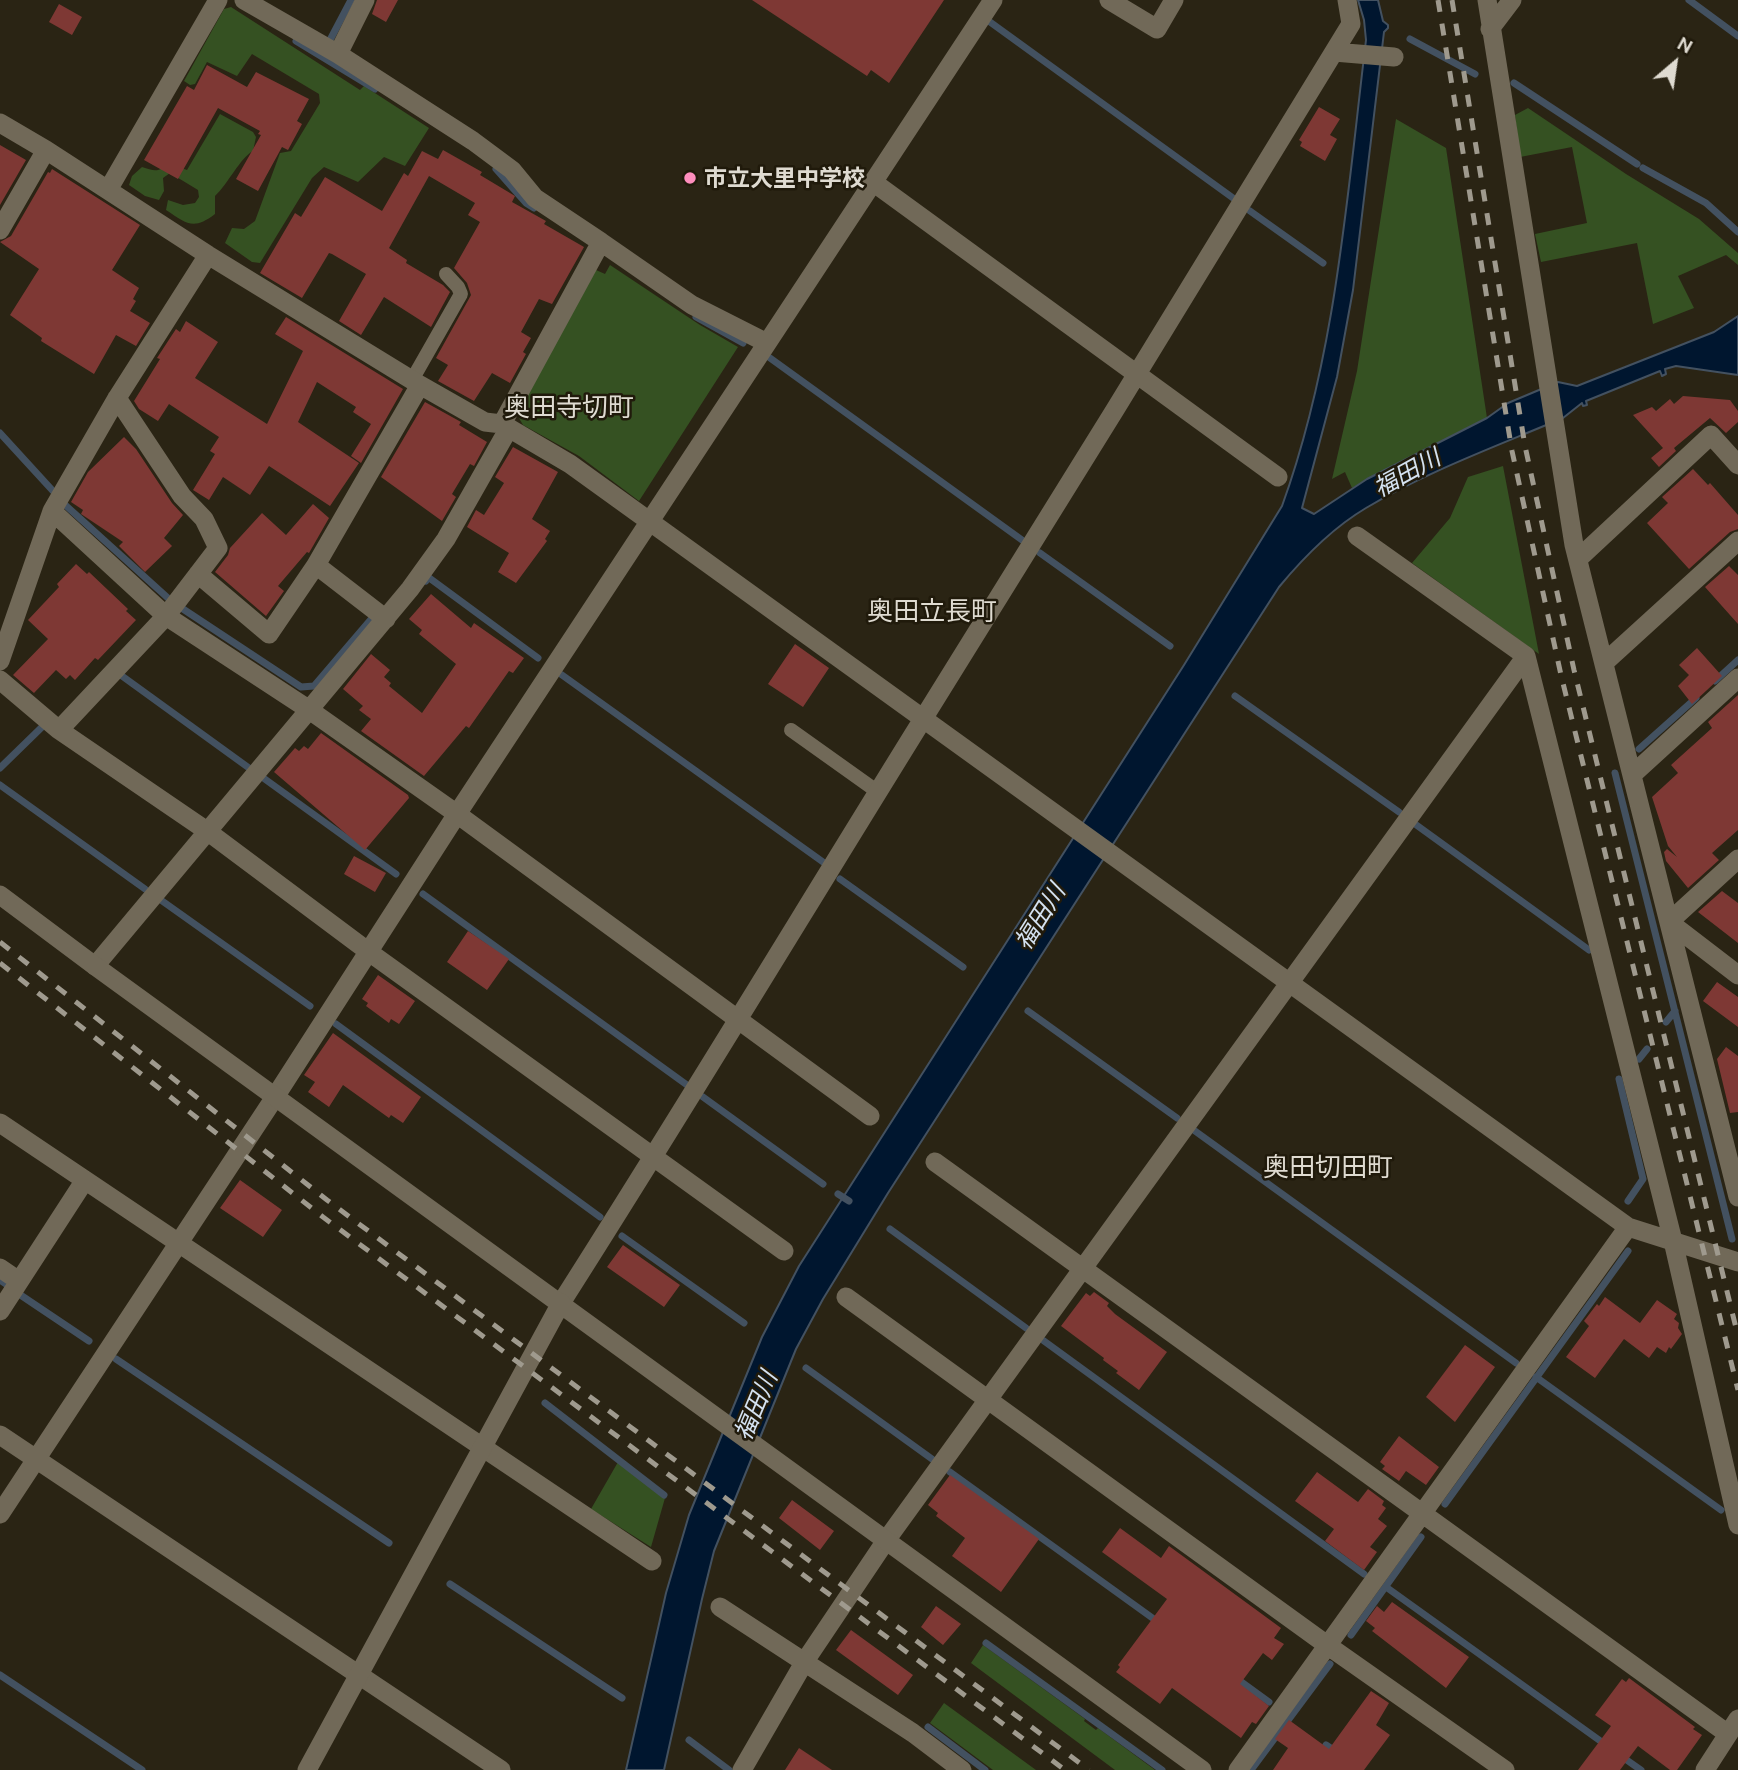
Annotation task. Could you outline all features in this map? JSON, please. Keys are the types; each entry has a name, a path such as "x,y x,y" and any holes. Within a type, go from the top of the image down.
{"street":[{"path":"108,190 218,0"},
{"path":"244,0 338,54 473,141 512,170 535,198 692,305 767,343"},
{"path":"338,54 365,0"},
{"path":"0,1514 993,0"},
{"path":"1110,0 1157,29 1174,0"},
{"path":"307,1770 561,1303 1137,377 1351,24 1346,0"},
{"path":"1487,0 1578,559 1738,1197"},
{"path":"1490,29 1512,0"},
{"path":"1334,52 1391,57"},
{"path":"0,123 208,255 416,382 485,422 505,426 570,464 1628,1227 1738,1262"},
{"path":"0,230 46,150"},
{"path":"873,182 1137,377 1279,477"},
{"path":"95,966 386,619 446,540 601,242"},
{"path":"0,661 52,511 117,398 208,255"},
{"path":"198,574 269,634 316,565 416,382"},
{"path":"59,730 166,616 218,548 204,519 182,496 117,398"},
{"path":"1578,559 1711,435 1738,465"},
{"path":"52,511 166,616 308,709 457,814 870,1116"},
{"path":"1357,536 1526,656 1672,1241 1738,1525"},
{"path":"1604,663 1738,541"},
{"path":"316,565 386,619"},
{"path":"742,1770 805,1661 887,1539 1526,656"},
{"path":"1632,775 1738,678"},
{"path":"0,680 59,730 207,831 369,952 784,1251"},
{"path":"1669,922 1738,859"},
{"path":"0,895 1202,1770"},
{"path":"1669,922 1738,975"},
{"path":"1717,1114 1738,1130"},
{"path":"0,1123 652,1561"},
{"path":"935,1162 1422,1513 1733,1727 1705,1770"},
{"path":"3,1300 19,1281 85,1180"},
{"path":"1238,1770 1628,1227"},
{"path":"0,1268 19,1281"},
{"path":"846,1297 1327,1645 1505,1770"},
{"path":"0,1435 501,1770"},
{"path":"720,1607 913,1733 962,1770"}],"lane":[{"path":"416,382 461,294 446,274"},
{"path":"791,730 878,792"}],"green space":[{"path":"231,7 360,90 364,86 429,128 405,166 384,157 358,182 324,167 312,178 260,263 252,262 225,243 232,228 244,229 255,221 280,153 291,151 320,103 319,94 252,54 237,76 207,62 195,84 190,85 184,81 224,9"},
{"path":"1528,108 1699,219 1738,253 1738,265 1726,255 1678,276 1694,308 1653,324 1637,243 1541,262 1535,234 1587,223 1572,147 1520,157 1515,115"},
{"path":"220,114 253,132 256,137 253,151 243,159 215,196 215,214 195,224 166,210 168,200 183,205 195,203 199,197 198,190 170,173 163,178 164,191 159,200 145,196 129,185 132,176 142,167 156,170 167,163 187,170"},
{"path":"1396,119 1446,148 1487,418 1352,488 1345,472 1332,479 1357,371"},
{"path":"610,265 738,347 639,501 579,456 523,425 516,413 596,270 605,274"},
{"path":"1503,466 1539,654 1412,563 1450,518 1468,477"},
{"path":"618,1462 665,1498 651,1547 591,1509"},
{"path":"983,1645 1085,1719 1084,1721 1096,1730 1098,1728 1155,1770 1115,1770 971,1663"},
{"path":"944,1703 1036,1770 993,1770 930,1723"}],"water":[{"name":"福田川","path":"1358,0 1378,0 1383,21 1388,28 1384,32 1353,290 1337,377 1302,508 1314,514 1367,479 1487,418 1508,403 1558,382 1577,386 1714,332 1738,316 1738,375 1676,366 1665,369 1666,374 1662,376 1660,371 1586,401 1587,405 1583,406 1582,403 1563,418 1438,471 1366,508 1342,524 1298,565 1279,587 888,1193 823,1299 796,1349 714,1551 664,1770 626,1770 666,1593 689,1515 762,1337 799,1266 1184,665 1282,506 1315,392 1337,276 1366,40"}],"building":[{"path":"377,0 398,0 386,22 372,14"},
{"path":"752,0 944,0 889,83 871,70 867,76"},
{"path":"59,4 82,17 72,35 49,22"},
{"path":"207,65 247,87 256,72 309,99 297,121 302,124 288,150 282,147 258,191 236,179 261,135 258,134 260,131 218,108 178,179 144,160 187,86 194,90"},
{"path":"1319,107 1340,119 1330,135 1337,139 1325,161 1300,146 1302,142 1299,140"},
{"path":"0,145 26,160 0,205"},
{"path":"443,150 482,172 480,175 515,196 512,202 584,247 552,304 539,299 521,332 531,338 523,352 526,354 510,383 492,373 474,401 438,381 448,365 436,358 471,295 467,283 454,268 480,222 468,215 475,203 429,176 389,248 407,260 406,263 450,292 431,327 384,297 361,335 339,321 366,274 329,253 302,298 260,273 295,213 301,217 325,177 382,211 404,173 408,176 422,151 438,159"},
{"path":"52,169 140,225 112,270 139,288 130,311 150,323 136,346 116,335 94,374 41,341 42,338 10,315 39,269 0,242 11,236"},
{"path":"286,317 403,389 361,463 351,456 371,424 353,412 356,407 317,382 298,422 359,463 330,506 269,466 250,495 223,477 209,500 193,490 215,454 210,451 219,437 169,404 158,421 139,409 134,401 160,359 157,358 176,329 180,332 186,321 218,342 195,378 267,424 303,351 275,334"},
{"path":"1683,396 1730,400 1738,411 1738,422 1726,433 1710,418 1674,448 1676,451 1659,467 1651,458 1663,448 1633,415 1652,407 1656,411 1670,399 1674,404"},
{"path":"425,402 461,422 459,425 487,442 474,466 470,464 452,494 456,497 442,521 381,477"},
{"path":"124,437 136,449 183,515 164,538 172,546 145,572 119,546 123,542 81,514 83,510 71,502 88,472"},
{"path":"513,447 558,472 532,519 550,531 545,539 547,541 516,583 498,572 509,553 467,527 476,510 484,515 504,483 495,477"},
{"path":"1693,469 1708,485 1710,483 1738,515 1738,529 1730,532 1689,569 1647,523 1668,503 1662,497"},
{"path":"313,504 329,518 309,553 307,552 278,586 284,591 266,616 215,572 230,548 262,513 286,535"},
{"path":"76,564 87,574 89,572 136,620 75,680 70,675 66,679 56,670 34,693 13,675 48,639 28,620"},
{"path":"1729,566 1738,575 1738,624 1705,587"},
{"path":"431,594 471,628 474,623 524,658 513,673 509,671 469,728 466,726 424,776 361,731 371,719 359,710 363,706 343,689 371,654 390,670 384,677 391,683 389,686 422,713 456,664 419,634 422,630 409,619"},
{"path":"795,644 829,668 803,707 768,684"},
{"path":"1697,648 1722,676 1692,704 1678,686 1689,675 1679,665"},
{"path":"1738,695 1738,830 1712,853 1719,860 1688,888 1666,861 1664,852 1667,849 1677,857 1668,846 1652,797 1678,773 1671,765 1712,728 1708,722"},
{"path":"321,733 408,795 409,798 365,850 274,772 295,748 299,751 304,746 308,749"},
{"path":"354,856 386,873 375,892 344,874"},
{"path":"1722,891 1738,903 1738,943 1698,912"},
{"path":"468,931 509,959 487,990 447,962"},
{"path":"378,975 415,1001 399,1024 391,1019 389,1023 366,1006 368,1003 362,999"},
{"path":"1717,982 1738,997 1738,1027 1703,1001"},
{"path":"333,1033 421,1097 403,1123 391,1115 389,1118 343,1085 329,1107 308,1092 315,1082 304,1075"},
{"path":"1726,1047 1738,1056 1738,1112 1730,1113 1717,1059"},
{"path":"240,1180 282,1210 263,1237 220,1208"},
{"path":"623,1245 680,1285 664,1307 607,1267"},
{"path":"1094,1292 1109,1303 1107,1306 1115,1314 1167,1352 1139,1390 1116,1373 1118,1371 1103,1360 1104,1358 1061,1326 1086,1293 1090,1296"},
{"path":"1605,1297 1640,1323 1657,1300 1677,1314 1674,1319 1679,1323 1678,1328 1682,1334 1666,1353 1657,1347 1649,1358 1624,1339 1595,1378 1566,1357 1589,1326 1584,1321"},
{"path":"1465,1345 1495,1367 1455,1422 1426,1397"},
{"path":"1399,1436 1439,1467 1426,1485 1406,1471 1399,1481 1382,1469 1385,1466 1380,1462"},
{"path":"1317,1472 1358,1502 1368,1489 1384,1501 1382,1505 1386,1508 1378,1519 1387,1526 1370,1547 1377,1552 1364,1570 1325,1541 1334,1529 1295,1501"},
{"path":"950,1475 1039,1539 1001,1592 952,1556 965,1538 936,1516 938,1513 928,1505"},
{"path":"792,1500 834,1531 820,1550 779,1518"},
{"path":"1120,1528 1161,1558 1169,1546 1281,1628 1274,1638 1284,1644 1272,1660 1263,1653 1240,1684 1269,1706 1256,1724 1252,1722 1241,1738 1172,1688 1160,1704 1116,1672 1120,1667 1118,1665 1167,1599 1102,1552"},
{"path":"1392,1602 1469,1657 1446,1688 1372,1631 1375,1628 1366,1621 1377,1606 1384,1612"},
{"path":"936,1606 961,1624 943,1645 921,1627"},
{"path":"851,1630 913,1675 898,1695 836,1650"},
{"path":"1629,1678 1702,1735 1677,1770 1670,1770 1638,1746 1620,1770 1578,1770 1611,1726 1595,1715 1622,1679 1626,1682"},
{"path":"1371,1691 1389,1703 1376,1725 1390,1735 1364,1770 1273,1770 1288,1748 1275,1739 1289,1720 1329,1749"},
{"path":"799,1748 832,1770 785,1770"}],"waterway":[{"path":"330,40 351,0"},
{"path":"1689,0 1738,36"},
{"path":"990,22 1233,198"},
{"path":"1410,39 1475,74"},
{"path":"296,41 375,89"},
{"path":"1514,83 1637,164"},
{"path":"1643,168 1706,203 1738,232"},
{"path":"496,169 526,203 534,208"},
{"path":"1250,211 1323,263"},
{"path":"696,317 743,343"},
{"path":"770,358 1022,540"},
{"path":"0,433 53,491"},
{"path":"63,503 169,599"},
{"path":"1040,553 1170,646"},
{"path":"426,581 428,577 538,658"},
{"path":"183,609 301,687 314,686 373,617"},
{"path":"1715,681 1738,660"},
{"path":"562,675 823,862"},
{"path":"122,676 249,768"},
{"path":"1235,696 1399,812"},
{"path":"1639,749 1696,698"},
{"path":"0,768 42,727"},
{"path":"1615,773 1732,1239"},
{"path":"262,777 396,874"},
{"path":"0,785 145,889"},
{"path":"1415,824 1589,950"},
{"path":"840,879 963,967"},
{"path":"423,894 687,1085"},
{"path":"158,898 310,1006"},
{"path":"1028,1011 1177,1118"},
{"path":"1666,1022 1675,1011"},
{"path":"336,1024 600,1217"},
{"path":"1639,1059 1647,1049"},
{"path":"1619,1079 1643,1179 1628,1201"},
{"path":"703,1097 823,1184"},
{"path":"1195,1131 1516,1363"},
{"path":"838,1194 849,1201"},
{"path":"890,1229 1026,1328"},
{"path":"622,1236 744,1323"},
{"path":"1445,1504 1628,1251"},
{"path":"0,1280 9,1286"},
{"path":"19,1294 89,1341"},
{"path":"1044,1341 1364,1574"},
{"path":"116,1359 389,1543"},
{"path":"806,1368 932,1459"},
{"path":"1536,1377 1721,1510"},
{"path":"545,1403 664,1495"},
{"path":"950,1472 1158,1622"},
{"path":"1351,1635 1421,1537"},
{"path":"450,1584 622,1698"},
{"path":"1386,1587 1606,1745"},
{"path":"986,1643 1162,1770"},
{"path":"1251,1770 1330,1664"},
{"path":"0,1675 142,1770"},
{"path":"1236,1678 1269,1702"},
{"path":"928,1727 985,1770"},
{"path":"689,1740 729,1770"},
{"path":"1326,1745 1338,1753"},
{"path":"1621,1756 1641,1770"}],"railway":[{"path":"1438,0 1512,451 1561,675 1738,1390"},
{"path":"1452,0 1525,446 1574,670 1738,1336"},
{"path":"0,942 327,1200 1089,1770"},
{"path":"0,963 323,1217 1065,1770"}],"place":[{"name":"市立大里中学校","path":"690,178"}],"district":[{"name":"奥田寺切町","path":"569,407"},
{"name":"奥田立長町","path":"932,611"},
{"name":"奥田切田町","path":"1328,1167"}]}
